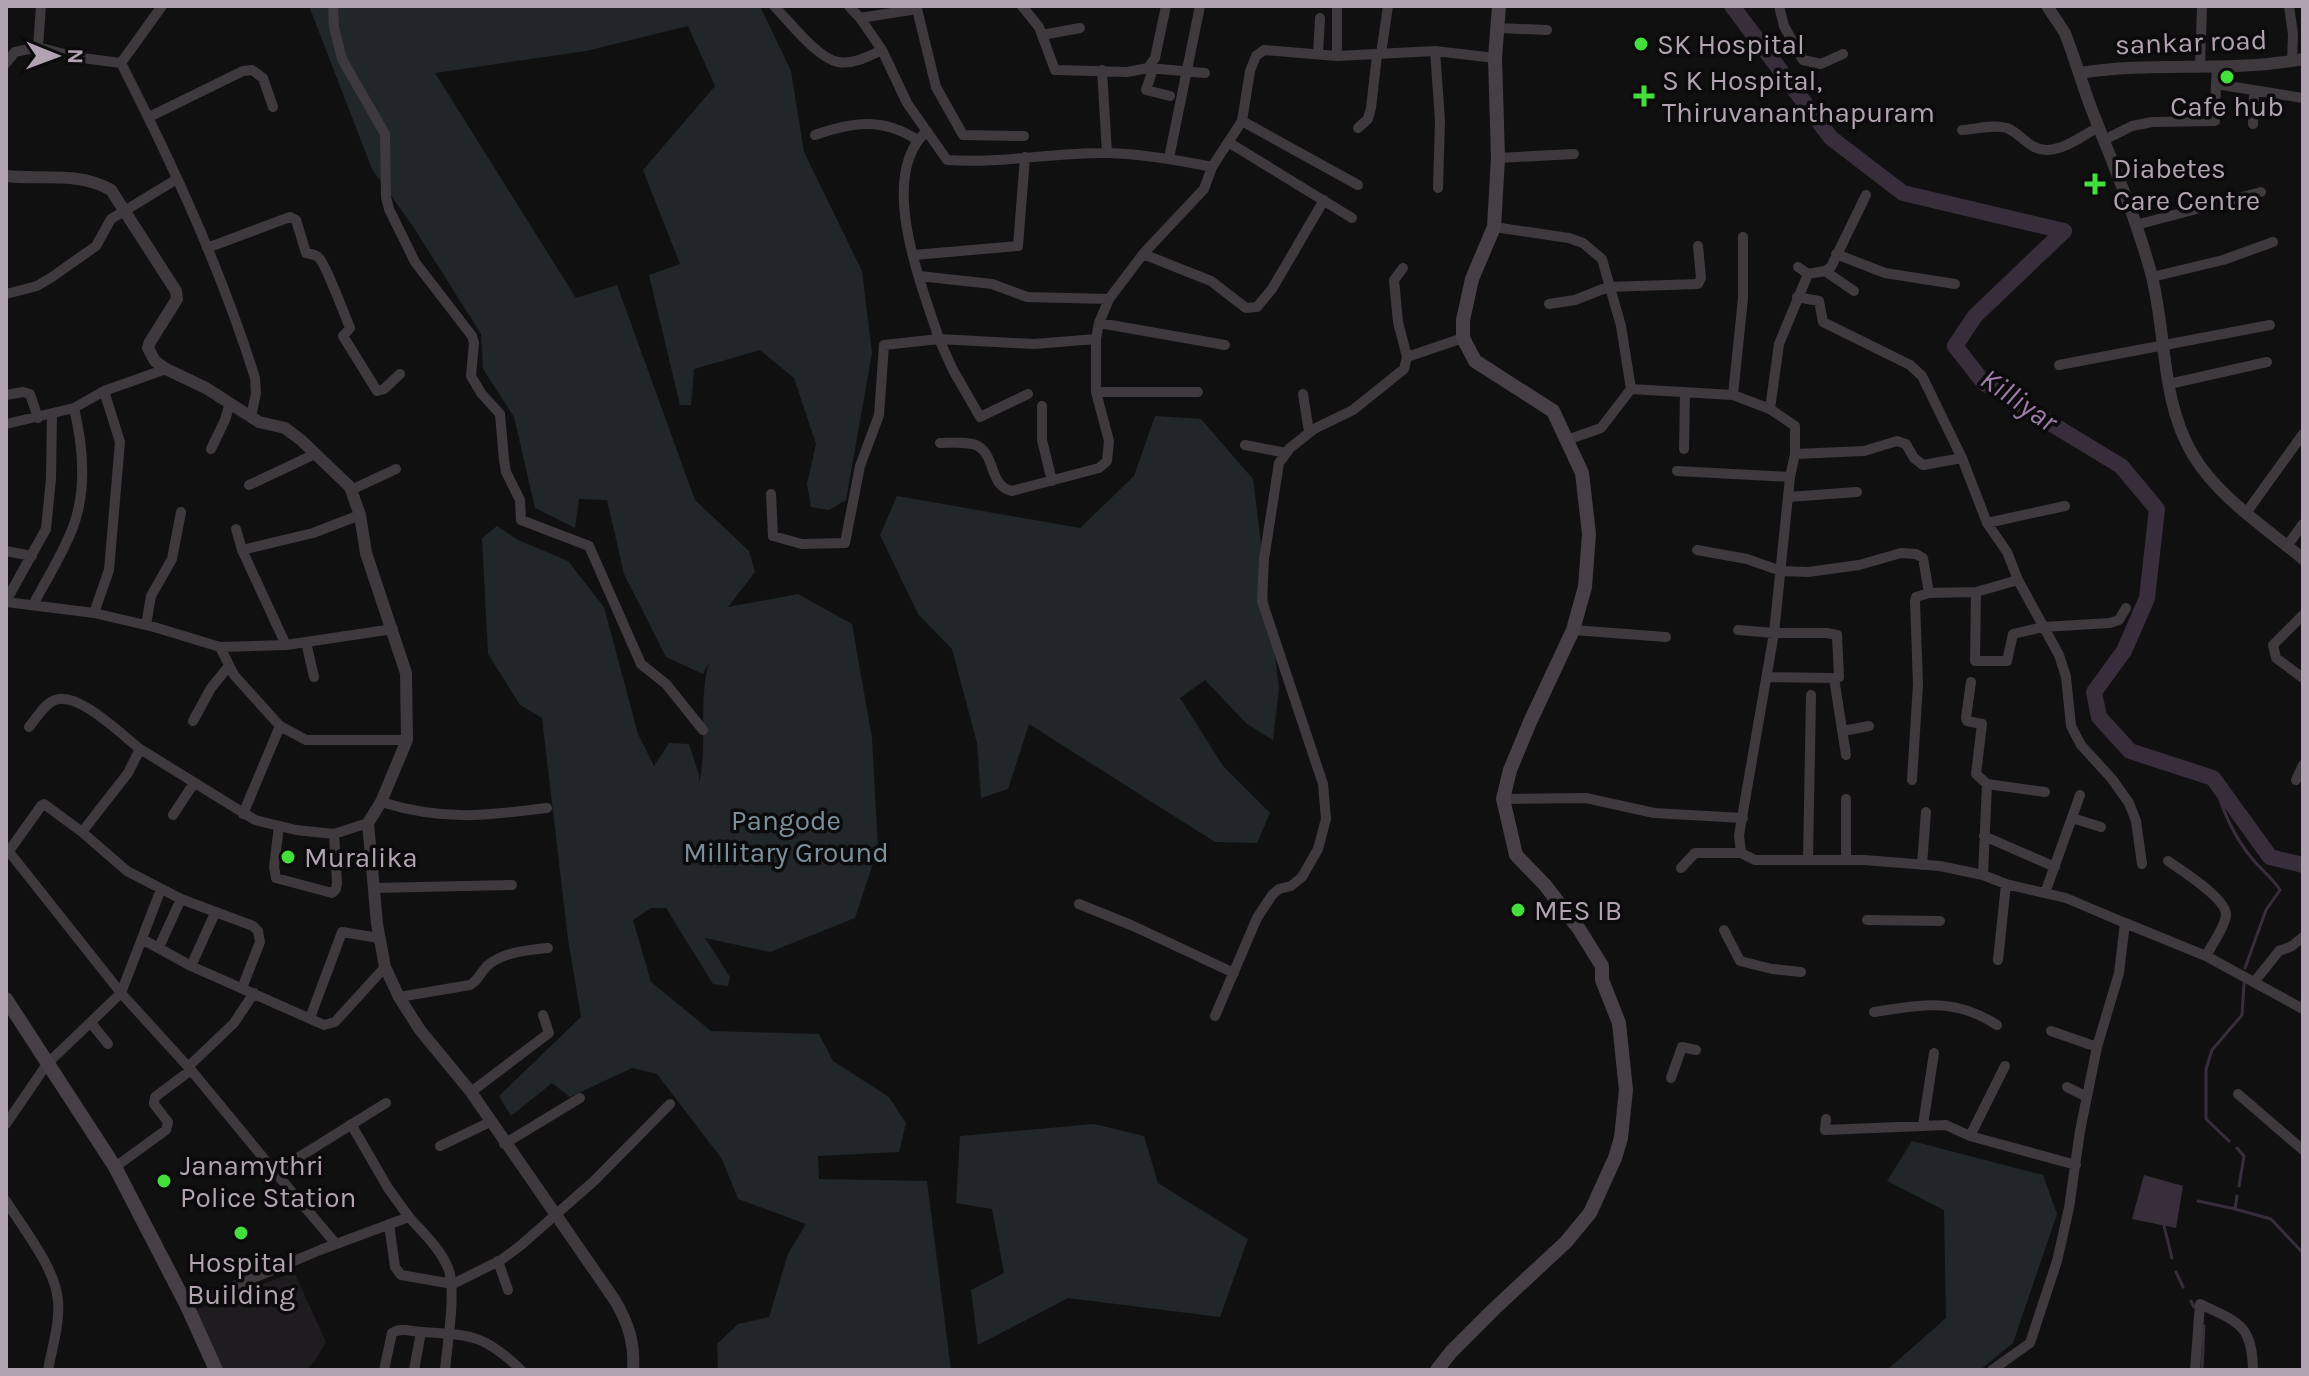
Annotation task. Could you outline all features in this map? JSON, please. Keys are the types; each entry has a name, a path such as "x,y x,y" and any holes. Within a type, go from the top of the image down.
{"main road":[{"path":"1437,1370 1494,1309 1566,1242 1590,1213 1615,1158 1626,1090 1619,1023 1602,980 1602,966 1579,929 1545,885 1516,855 1503,799 1510,770 1573,630 1585,587 1589,534 1582,473 1553,411 1475,361 1463,338 1463,320 1472,279 1494,227 1498,158 1495,58 1499,6"},
{"path":"6,999 115,1167 187,1306 216,1370"}],"street":[{"path":"38,47 41,6"},
{"path":"121,63 162,6"},
{"path":"333,6 334,27 342,59 385,134 389,209 415,262 472,336 471,376 473,383 500,414 506,472 520,500 521,520 589,546 641,664 666,684 703,730"},
{"path":"774,6 826,57 846,62 882,50"},
{"path":"849,6 882,50 897,85 947,160 978,162 1107,153 1169,158 1212,167"},
{"path":"1166,6 1146,90 1170,96"},
{"path":"1169,158 1200,6"},
{"path":"1337,6 1337,56"},
{"path":"1358,128 1368,119 1371,108 1388,6"},
{"path":"1779,6 1784,26 1803,60 1821,64 1843,54"},
{"path":"2047,6 2065,33 2136,225 2152,277 2178,425 2207,476 2246,513 2303,559"},
{"path":"2200,66 2202,6"},
{"path":"2289,6 2298,60"},
{"path":"860,18 916,7 936,87 963,135 1024,136"},
{"path":"1027,8 1042,35 1055,70 1140,71 1150,68 1205,73"},
{"path":"1318,54 1320,18"},
{"path":"1042,35 1080,28"},
{"path":"1498,28 1547,30"},
{"path":"6,63 15,52 38,47 75,57 121,63"},
{"path":"940,443 978,446 984,451 1000,485 1012,491 1099,468 1107,461 1109,441 1096,392 1099,323 1109,299 1143,254 1204,189 1212,167 1242,121 1250,71 1256,56 1264,50 1337,56 1435,51 1495,58"},
{"path":"1435,51 1440,120 1438,188"},
{"name":"sankar road","path":"2080,73 2136,66 2217,67 2298,60"},
{"path":"121,63 149,117 207,248 255,378 256,393 251,417"},
{"path":"2104,140 2132,126 2152,122 2215,121 2217,67"},
{"path":"149,117 243,71 252,70 263,78 273,107"},
{"path":"1102,70 1107,153"},
{"path":"2216,84 2303,98"},
{"path":"2253,124 2254,91"},
{"path":"1242,121 1358,185"},
{"path":"815,135 877,124 899,128 917,140"},
{"path":"1962,130 2004,127 2016,132 2033,148 2044,150 2065,145 2099,127"},
{"path":"927,131 917,140 905,167 904,212 919,276 939,339 980,417 1028,394"},
{"path":"1228,142 1352,218"},
{"path":"1498,158 1574,154"},
{"path":"914,255 1018,246 1025,157"},
{"path":"6,176 71,177 97,182 111,190 176,291 177,299 148,348 155,361 251,417 285,428 351,490 360,515 366,553 406,673 407,740 381,802 368,823 379,938 385,967 420,1030 471,1092 504,1144 614,1299 628,1323 634,1355 633,1370"},
{"path":"6,294 37,286 52,277 96,246 111,219 177,179"},
{"path":"2136,225 2261,192"},
{"path":"1798,267 1808,274 1831,267 1866,195"},
{"path":"1143,254 1211,281 1246,308 1257,307 1272,289 1324,200"},
{"path":"207,248 290,217 296,220 306,253 317,255 324,264 340,301 350,328 343,336 377,391 384,389 400,374"},
{"path":"1494,227 1569,238 1583,243 1602,259 1621,326 1631,389 1601,428 1567,440"},
{"path":"1733,395 1743,298 1743,237"},
{"path":"2152,277 2223,260 2273,242"},
{"path":"1549,304 1575,300 1608,287 1698,284 1701,278 1698,246"},
{"path":"1836,254 1885,273 1955,284"},
{"path":"1215,1016 1263,907 1279,889 1291,886 1302,877 1318,849 1326,819 1323,784 1262,601 1264,559 1279,463 1309,432 1353,410 1404,369 1407,357 1398,322 1394,280 1403,268"},
{"path":"1825,271 1854,291"},
{"path":"1770,409 1779,344 1808,274"},
{"path":"919,276 992,284 1027,297 1109,299"},
{"path":"1797,297 1819,301 1823,322 1910,365 1922,376 1962,458 1987,523 2007,552 2018,580 2059,655 2066,677 2071,726 2081,745 2129,803 2136,821 2142,864"},
{"path":"1099,323 1225,345"},
{"path":"2059,365 2270,325"},
{"path":"1407,357 1463,338"},
{"path":"771,494 773,536 802,544 845,543 860,466 879,415 884,345 939,339 1034,344 1096,339"},
{"path":"2169,384 2267,362"},
{"path":"6,424 74,408 104,391 166,369"},
{"path":"1631,389 1733,395 1770,409 1795,426 1795,454 1774,633 1739,835 1741,853"},
{"path":"94,613 109,570 120,442 104,391"},
{"path":"1096,392 1198,392"},
{"path":"1684,449 1685,393"},
{"path":"6,395 30,394 38,418"},
{"path":"1303,394 1309,432"},
{"path":"211,449 230,403"},
{"path":"1042,406 1042,440 1052,481"},
{"path":"33,605 73,527 80,501 81,463 74,408"},
{"path":"52,415 46,529 6,601 94,613 220,647 286,645 393,629"},
{"path":"2246,513 2303,434"},
{"path":"1795,454 1864,451 1897,441 1906,444 1914,458 1923,465 1962,458"},
{"path":"1245,445 1286,453"},
{"path":"249,485 315,454"},
{"path":"351,490 396,469"},
{"path":"1677,471 1790,477"},
{"path":"1788,497 1857,492"},
{"path":"1987,523 2065,506"},
{"path":"146,625 151,596 172,559 181,512"},
{"path":"242,550 313,533 360,515"},
{"path":"2287,546 2303,524"},
{"path":"236,529 242,550 286,645"},
{"path":"1697,550 1747,559 1781,571 1829,569 1859,565 1901,553 1916,554 1925,563 1929,593"},
{"path":"6,551 32,556"},
{"path":"1912,780 1918,684 1916,597 1929,593 1976,592 2018,580"},
{"path":"1976,592 1975,661 2007,661 2013,634 2043,627 2110,623 2119,620 2126,608"},
{"path":"2303,615 2273,645 2276,658 2303,678"},
{"path":"1573,630 1666,637"},
{"path":"1738,630 1837,635 1839,677 1767,677"},
{"path":"306,642 314,677"},
{"path":"220,647 234,675 280,726 306,740 407,740"},
{"path":"193,721 211,688 229,666"},
{"path":"1834,678 1846,755"},
{"path":"1971,682 1966,718 1983,727 1976,774 1987,784 2045,792"},
{"path":"1808,860 1811,695"},
{"path":"29,727 48,704 55,700 72,700 85,706 140,749 255,820 334,834 368,823"},
{"path":"243,814 280,726"},
{"path":"1843,731 1869,726"},
{"path":"82,832 128,773 140,749"},
{"path":"2296,780 2303,765"},
{"path":"173,815 194,783"},
{"path":"1983,875 1987,784"},
{"path":"2045,893 2080,795"},
{"path":"1503,799 1586,798 1654,813 1743,818"},
{"path":"1846,799 1846,860"},
{"path":"381,802 411,811 454,817 547,808"},
{"path":"242,988 260,942 260,935 253,926 181,899 127,871 44,804 7,850 121,993 190,1068 336,1244"},
{"path":"1922,865 1926,812"},
{"path":"2072,818 2101,827"},
{"path":"279,826 274,867 276,878 332,893 337,883 334,834"},
{"path":"1984,836 2055,867"},
{"path":"1681,868 1695,853 1741,853 1755,860 1846,860 1922,865 1983,875 2006,884 2066,898 2206,956 2298,1005"},
{"path":"2168,861 2222,901 2225,920 2206,956"},
{"path":"1998,960 2006,884"},
{"path":"375,888 512,885"},
{"path":"6,1124 47,1064 121,993 161,889"},
{"path":"159,947 181,899"},
{"path":"1079,904 1234,973"},
{"path":"191,966 215,913"},
{"path":"1867,920 1940,921"},
{"path":"1992,1370 2030,1343 2057,1261 2097,1047 2119,973 2125,923"},
{"path":"1724,930 1740,961 1801,972"},
{"path":"310,1018 342,932 379,938"},
{"path":"2255,981 2279,951 2303,937"},
{"path":"142,939 191,966 330,1025 385,967"},
{"path":"399,997 470,985 476,982 488,964 507,955 548,948"},
{"path":"115,1167 166,1130 168,1122 154,1104 155,1097 190,1068 234,1023 254,993"},
{"path":"1874,1012 1924,1004 1952,1005 1979,1013 1997,1025"},
{"path":"471,1092 549,1033 543,1015"},
{"path":"91,1023 108,1044"},
{"path":"2051,1031 2097,1047"},
{"path":"1671,1078 1682,1047 1696,1050"},
{"path":"1923,1125 1934,1053"},
{"path":"1970,1136 2005,1066"},
{"path":"2067,1087 2087,1097"},
{"path":"2238,1094 2303,1150"},
{"path":"504,1144 580,1098"},
{"path":"275,1172 386,1103"},
{"path":"389,1224 395,1267 401,1275 453,1284 520,1246 594,1181 670,1104"},
{"path":"1826,1119 1825,1130 1946,1125 1970,1136 2076,1165"},
{"path":"440,1146 490,1122"},
{"path":"351,1124 388,1188 434,1245 448,1268 453,1284 445,1370"},
{"path":"6,1201 38,1252 52,1279 58,1301 48,1370"},
{"path":"187,1306 409,1217"},
{"path":"498,1261 508,1290"},
{"path":"2195,1370 2200,1304 2235,1320 2248,1332 2253,1347 2253,1370"},
{"path":"384,1370 392,1333 401,1329 448,1332 486,1341 501,1350 520,1370"},
{"path":"414,1370 421,1332"}],"shaded area":[{"path":"2144,1175 2183,1186 2176,1228 2132,1219"},
{"path":"294,1272 326,1342 316,1359 307,1370 222,1370 192,1311"}],"green space":[{"name":"Pangode Millitary Ground","path":"309,6 760,6 791,71 804,152 862,271 872,353 846,500 829,510 811,507 807,484 816,444 794,378 760,350 694,369 691,405 680,405 649,275 680,264 643,170 715,86 688,26 586,51 435,73 576,298 617,285 695,500 749,551 755,572 728,607 798,594 852,624 872,738 878,848 855,918 770,952 705,938 730,977 728,986 713,984 666,908 651,908 633,920 651,982 711,1031 819,1034 833,1061 889,1097 906,1123 899,1152 818,1156 819,1179 927,1181 951,1370 718,1370 717,1344 738,1324 769,1317 788,1254 806,1224 738,1199 722,1159 657,1074 632,1068 570,1097 552,1083 511,1116 499,1096 581,1017 568,939 542,718 520,705 488,654 482,538 497,526 518,540 568,561 604,607 638,734 654,766 669,743 689,744 699,783 704,692 709,662 703,674 666,657 624,574 607,500 579,499 575,528 535,508 514,417 483,369 481,334 414,228 372,169"},
{"path":"1155,416 1201,419 1253,479 1279,688 1273,740 1247,724 1205,680 1180,698 1223,766 1270,813 1257,843 1215,842 1029,724 1008,789 981,798 977,743 952,649 918,614 880,535 897,496 1080,528 1134,476"},
{"path":"1094,1124 1144,1136 1158,1183 1248,1239 1220,1317 1068,1298 978,1345 971,1290 1004,1273 992,1209 956,1203 960,1136"},
{"path":"1912,1141 2043,1175 2057,1214 2013,1343 1980,1370 1887,1370 1946,1318 1944,1210 1887,1181"}],"waterway":[{"name":"Killiyar","path":"1732,6 1831,138 1903,193 2064,231 1975,316 1955,346 1984,383 2121,466 2157,509 2147,598 2124,651 2094,692 2099,717 2130,751 2213,778 2270,857 2303,865"},
{"path":"2213,778 2234,833 2280,890 2266,910 2245,968"},
{"path":"2229,1141 2206,1119 2206,1069 2212,1050 2242,1015 2244,984"},
{"path":"2237,1148 2244,1156 2239,1186"},
{"path":"2237,1196 2235,1209 2271,1219 2303,1253"},
{"path":"2198,1201 2235,1209"},
{"path":"2163,1222 2172,1258"},
{"path":"2176,1272 2183,1287"},
{"path":"2191,1301 2194,1307"},
{"path":"2202,1370 2204,1326"}],"place":[{"name":"SK Hospital","path":"1641,44"},
{"name":"Cafe hub","path":"2227,77"},
{"name":"S K Hospital, Thiruvananthapuram","path":"1644,96"},
{"name":"Diabetes Care Centre","path":"2095,184"},
{"name":"Muralika","path":"288,857"},
{"name":"MES IB","path":"1518,910"},
{"name":"Janamythri Police Station","path":"164,1181"},
{"name":"Hospital Building","path":"241,1233"}]}
